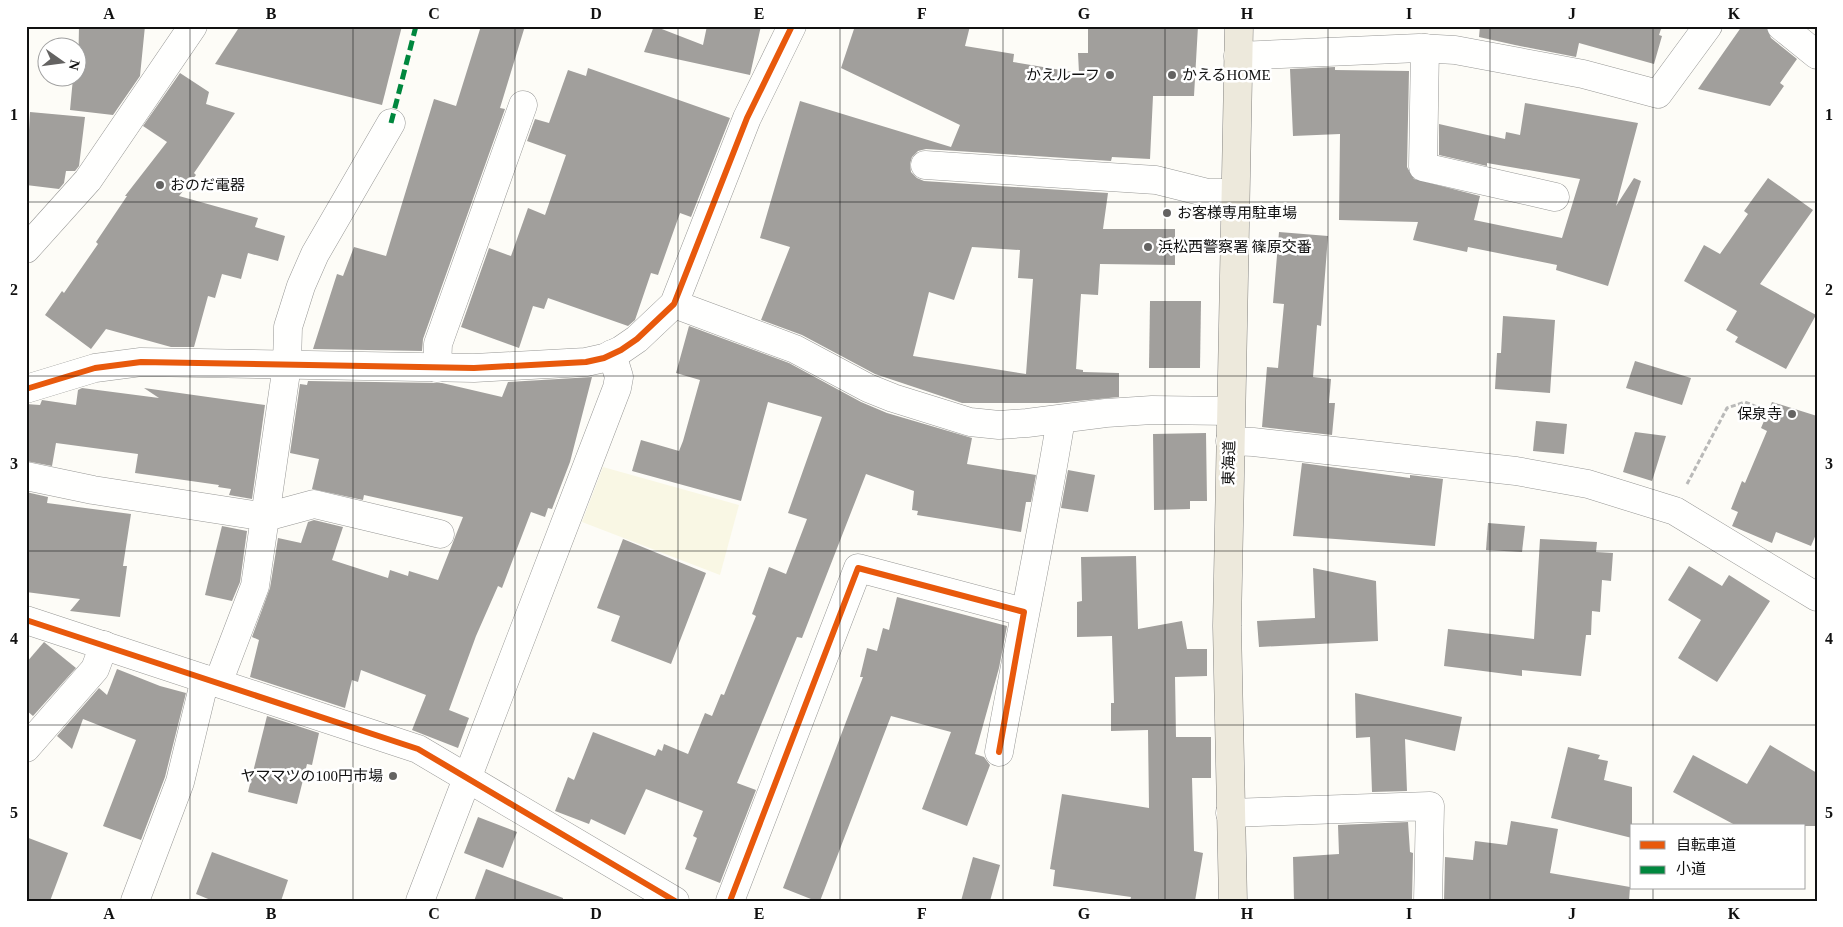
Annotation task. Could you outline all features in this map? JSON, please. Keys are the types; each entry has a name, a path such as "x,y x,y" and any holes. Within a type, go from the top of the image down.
{"main road":[{"name":"東海道","path":"1233,901 1227,676 1234,193 1239,26"}],"street":[{"path":"26,249 88,180 193,26"},
{"path":"26,389 118,364 141,362 438,368 506,367 586,362 612,354 637,339 674,304 747,118 792,26"},
{"path":"1238,56 1426,48 1473,52 1603,79 1658,94 1708,26"},
{"path":"1781,26 1817,55"},
{"path":"1426,48 1424,167 1555,196"},
{"path":"438,368 438,344 523,105"},
{"path":"135,901 180,782 212,681 255,586 287,365 288,327 306,269 391,123"},
{"path":"925,165 1156,180 1208,193 1234,193"},
{"path":"674,304 796,349 868,388 942,415 970,422 999,425 1137,411 1230,411"},
{"path":"420,901 617,388 619,377 612,354"},
{"path":"999,752 1024,612 1042,537 1061,419"},
{"path":"1230,441 1534,474 1588,484 1672,510 1817,598"},
{"path":"26,476 93,490 266,516 314,504 440,534"},
{"path":"730,901 858,568 1024,612"},
{"path":"26,620 418,749 675,901"},
{"path":"26,748 96,669 104,645"},
{"path":"1230,813 1430,806 1428,901"}],"path":[{"path":"1672,510 1727,408 1745,402 1762,409"}],"shaded area":[{"path":"603,467 739,505 720,575 582,522"}],"building":[{"path":"79,26 145,26 140,76 113,115 70,110 72,88 88,88 88,38 79,38"},
{"path":"240,26 402,26 382,105 215,64"},
{"path":"481,26 525,26 500,108 505,109 423,339 422,351 313,349 337,274 343,276 354,247 386,256 434,99 456,106"},
{"path":"654,26 703,45 707,26 761,26 750,75 644,52"},
{"path":"855,26 970,26 965,46 1014,54 1013,62 1079,73 1078,53 1088,53 1088,26 1198,26 1194,96 1153,96 1150,159 1112,157 1111,161 926,149 918,151 912,157 910,164 911,172 917,178 924,181 1108,193 1103,229 1175,229 1175,265 1100,264 1098,295 1081,294 1076,369 1083,370 1083,372 1119,373 1119,397 1057,403 962,403 875,374 802,335 761,320 790,247 760,238 800,101 951,147 960,125 841,68","holes":["972,247 1020,250 1018,278 1033,279 1026,374 913,356 929,292 954,300"]},
{"path":"1480,26 1662,26 1659,35 1662,36 1654,64 1579,43 1576,57 1515,45 1479,37"},
{"path":"1742,26 1766,26 1771,38 1797,59 1780,83 1784,86 1770,106 1698,89"},
{"path":"1335,67 1335,70 1409,71 1407,167 1414,179 1480,196 1474,220 1562,238 1580,179 1487,163 1487,166 1439,155 1439,124 1505,139 1506,132 1520,135 1525,103 1638,123 1616,206 1634,178 1641,181 1608,286 1556,270 1557,265 1468,247 1467,252 1413,240 1418,222 1339,220 1340,134 1293,136 1290,69"},
{"path":"588,68 730,118 691,217 680,213 658,275 651,273 635,320 628,326 548,298 544,309 533,306 519,348 461,327 489,248 511,256 528,208 545,215 566,155 527,141 535,119 549,123 568,70 586,76"},
{"path":"180,73 209,92 206,104 235,113 194,173 196,175 179,196 258,218 255,227 285,236 278,261 248,253 241,279 222,274 215,298 208,296 194,347 171,347 106,329 91,349 45,315 62,291 64,293 98,244 96,242 127,196 125,196 167,142 143,126"},
{"path":"30,112 85,117 79,166 75,171 66,171 64,183 59,189 26,185"},
{"path":"1768,178 1813,210 1760,284 1816,315 1786,369 1735,342 1738,337 1726,330 1737,311 1684,281 1704,245 1720,254 1748,214 1744,211"},
{"path":"1279,232 1328,236 1321,326 1317,325 1313,377 1331,379 1329,403 1335,403 1332,435 1262,427 1267,367 1278,368 1284,304 1273,303"},
{"path":"1150,301 1201,301 1200,368 1149,368"},
{"path":"1503,316 1555,320 1550,393 1495,389 1497,353 1501,353"},
{"path":"689,326 789,363 861,402 887,413 972,438 967,464 1036,475 1031,502 1026,502 1021,532 917,515 918,511 912,510 914,491 866,474 802,638 797,637 737,783 756,790 720,883 685,869 697,838 693,836 703,811 646,789 625,835 591,819 589,824 555,811 568,777 574,780 593,732 655,756 658,749 662,751 664,744 688,754 705,713 712,716 721,694 724,695 756,616 752,614 769,567 786,574 807,519 788,513 822,417 768,402 741,501 632,471 641,440 679,451 683,441 700,380 676,373"},
{"path":"1635,361 1691,378 1682,405 1626,388"},
{"path":"592,377 570,462 552,509 548,508 545,517 531,512 502,588 498,586 476,636 449,710 469,718 458,748 412,730 426,695 361,670 358,682 352,680 345,708 250,677 259,640 252,637 270,588 278,538 301,543 308,522 314,520 343,527 332,560 388,578 390,570 408,576 409,571 438,580 463,517 364,495 363,500 312,489 319,459 290,453 300,384 307,385 308,381 442,383 502,397 508,382"},
{"path":"82,388 159,398 144,388 265,405 252,499 229,495 231,489 218,487 219,485 135,473 138,454 56,443 52,466 26,461 26,404 40,405 42,400 76,405 78,390"},
{"path":"1772,402 1817,416 1817,532 1811,546 1776,532 1772,543 1732,526 1738,512 1731,509 1742,481 1745,483 1767,431 1761,428"},
{"path":"1536,421 1567,424 1564,454 1533,451"},
{"path":"1635,432 1666,436 1652,481 1623,472"},
{"path":"1206,433 1207,501 1190,501 1190,509 1154,510 1153,434"},
{"path":"1302,463 1410,478 1410,475 1443,479 1435,546 1293,536"},
{"path":"1068,470 1095,475 1088,512 1061,508"},
{"path":"26,492 48,497 47,503 131,514 123,566 127,566 120,617 70,611 80,599 26,592"},
{"path":"1488,523 1525,526 1522,552 1486,550"},
{"path":"222,526 247,531 240,582 232,601 205,595"},
{"path":"623,539 706,573 671,664 611,641 620,616 597,608"},
{"path":"1540,539 1597,542 1596,552 1613,553 1611,581 1602,580 1600,612 1592,611 1591,635 1586,635 1581,676 1522,670 1522,676 1444,666 1448,629 1534,639"},
{"path":"1136,556 1138,629 1182,621 1187,649 1207,649 1207,676 1175,677 1176,737 1211,737 1211,778 1192,778 1194,851 1203,853 1195,901 1130,901 1131,897 1053,886 1055,870 1050,869 1062,794 1149,808 1148,730 1111,731 1111,703 1114,703 1112,636 1077,637 1077,602 1082,601 1081,557"},
{"path":"1689,566 1722,586 1729,575 1770,601 1717,682 1678,658 1701,620 1668,600"},
{"path":"1313,568 1376,581 1378,641 1259,647 1257,621 1315,618"},
{"path":"897,597 1007,626 999,668 975,754 984,757 990,765 967,826 922,809 951,732 891,716 820,901 816,901 783,888 863,677 860,677 867,648 877,651 883,628 889,630"},
{"path":"44,642 76,668 33,716 26,710 26,663"},
{"path":"117,669 160,686 186,693 165,777 141,840 103,826 136,740 83,719 72,749 57,736 99,688 107,695"},
{"path":"1355,693 1462,717 1455,751 1405,739 1407,791 1372,792 1370,737 1356,738"},
{"path":"267,716 319,733 312,765 307,764 297,804 248,792"},
{"path":"1770,745 1817,773 1817,826 1806,826 1806,824 1733,824 1673,792 1693,755 1747,784"},
{"path":"1568,747 1600,755 1598,759 1608,761 1604,780 1632,787 1630,838 1551,818"},
{"path":"478,817 517,832 503,868 464,853"},
{"path":"1511,821 1558,829 1550,873 1630,887 1629,901 1444,901 1445,857 1473,860 1475,841 1507,845"},
{"path":"1408,822 1410,852 1413,853 1412,901 1294,901 1293,857 1339,854 1338,825"},
{"path":"26,837 68,853 50,901 26,901"},
{"path":"212,852 288,880 281,901 213,901 196,894"},
{"path":"973,857 1000,865 990,901 961,901"},
{"path":"486,869 563,898 563,901 474,901"}],"marked path":[{"path":"391,123 416,26"}],"cycle path":[{"path":"26,389 95,368 141,362 474,368 586,362 604,358 621,350 637,339 674,304 747,118 792,26"},
{"path":"730,901 858,568 1024,612 999,752"},
{"path":"26,620 418,749 675,901"}],"place":[{"name":"かえルーフ","path":"1110,75"},
{"name":"かえるHOME","path":"1172,75"},
{"name":"おのだ電器","path":"160,185"},
{"name":"お客様専用駐車場","path":"1167,213"},
{"name":"浜松西警察署 篠原交番","path":"1148,247"},
{"name":"保泉寺","path":"1792,414"},
{"name":"ヤママツの100円市場","path":"393,776"}]}
